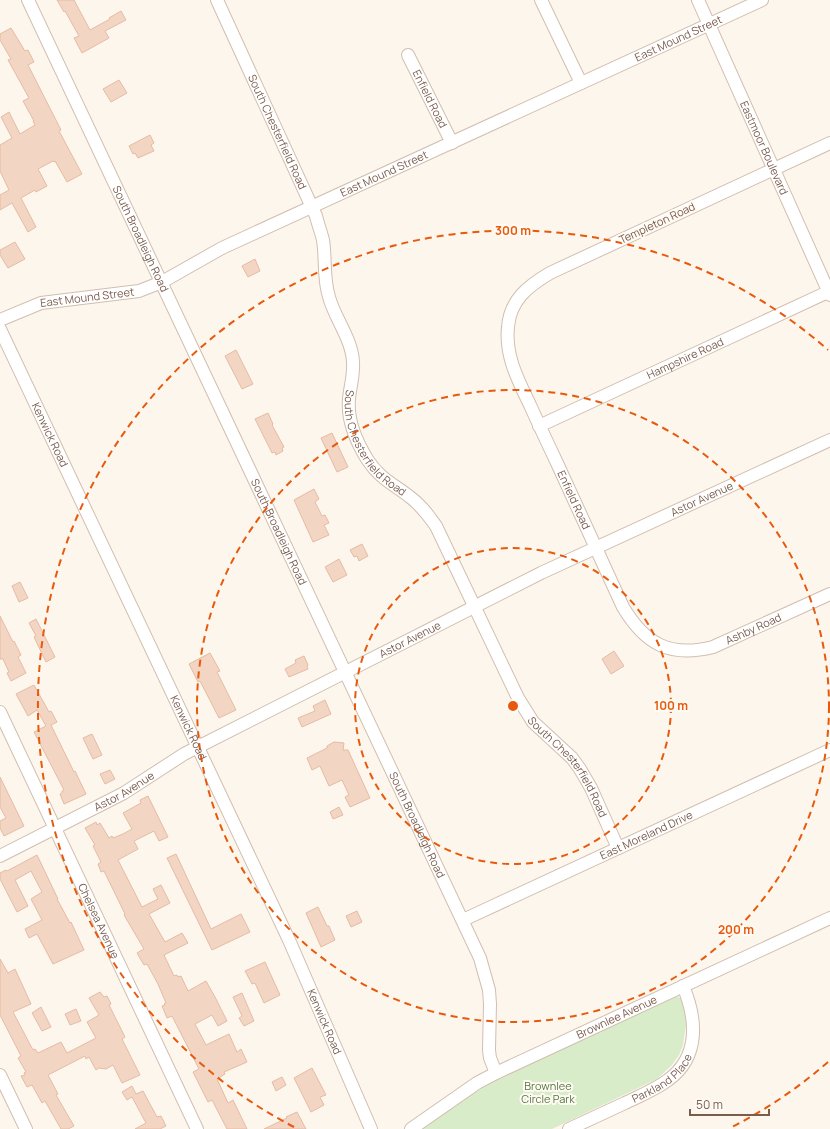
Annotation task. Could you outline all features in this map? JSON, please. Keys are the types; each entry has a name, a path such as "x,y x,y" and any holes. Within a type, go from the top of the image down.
{"street":[{"name":"South Broadleigh Road","path":"28,0 480,958 488,985 490,1004 489,1050 490,1058 496,1073"},
{"name":"South Chesterfield Road","path":"217,0 316,216 323,240 326,284 329,299 351,351 353,362 348,399 349,414 352,427 367,459 385,480 410,496 420,505 432,521 527,714 533,722 572,758 591,788 618,848"},
{"path":"541,0 581,83"},
{"name":"Eastmoor Boulevard","path":"698,0 830,293"},
{"name":"East Mound Street","path":"0,320 41,303 139,290 162,282 222,248 762,0"},
{"name":"Enfield Road","path":"408,55 452,142"},
{"name":"Templeton Road","path":"508,328 511,311 522,294 535,282 550,272 830,143"},
{"name":"Hampshire Road","path":"539,426 830,293"},
{"name":"Enfield Road","path":"508,328 508,348 514,370 623,607 633,623 651,640 662,646 673,649"},
{"name":"Kenwick Road","path":"0,329 288,940 371,1129"},
{"name":"Astor Avenue","path":"0,856 124,793 178,758 541,573 830,440"},
{"name":"Ashby Road","path":"673,649 700,650 713,647 830,594"},
{"name":"Chelsea Avenue","path":"0,712 197,1129"},
{"name":"East Moreland Drive","path":"463,920 830,750"},
{"name":"Brownlee Avenue","path":"411,1129 477,1083 496,1073 830,918"},
{"name":"Parkland Place","path":"569,1129 654,1089 669,1079 682,1066 690,1051 694,1033 692,1013 688,998 682,986"},
{"path":"0,1075 26,1129"}],"green space":[{"name":"Brownlee Circle Park","path":"677,996 681,999 686,1016 683,1045 679,1055 672,1065 657,1079 552,1129 419,1129 450,1107 514,1070"}],"building":[{"path":"57,0 74,0 90,30 121,11 126,20 105,31 109,38 82,53 74,38 79,36"},
{"path":"11,28 25,51 28,50 34,62 28,65 61,130 59,131 82,174 67,182 55,161 38,169 47,186 36,192 35,190 21,198 36,227 28,232 12,203 0,210 0,195 9,190 0,171 0,145 12,138 1,117 9,112 20,134 35,125 23,101 29,98 8,60 11,59 0,40 0,34"},
{"path":"119,80 127,93 111,102 103,89"},
{"path":"150,135 154,143 151,145 154,151 138,158 135,153 133,154 129,146"},
{"path":"15,242 25,259 8,268 0,255 0,250"},
{"path":"255,259 260,271 248,277 242,266"},
{"path":"236,350 253,384 242,389 225,356"},
{"path":"268,413 273,424 272,425 284,447 282,448 283,451 276,455 275,452 272,453 255,419"},
{"path":"332,433 348,467 337,472 321,438"},
{"path":"314,489 319,499 315,502 322,516 325,515 329,523 324,525 329,535 313,542 294,500"},
{"path":"362,544 368,556 359,561 357,556 354,557 350,550"},
{"path":"339,559 347,575 333,582 325,567"},
{"path":"20,582 28,598 19,602 12,586"},
{"path":"0,616 21,655 18,657 26,673 11,681 3,659 0,659"},
{"path":"36,619 55,657 46,662 34,637 36,636 29,623"},
{"path":"614,651 624,666 611,674 602,659"},
{"path":"210,653 220,671 217,672 236,710 219,718 200,681 198,682 189,664"},
{"path":"304,656 308,669 289,677 285,669 296,663 295,660"},
{"path":"34,685 49,712 51,711 57,722 51,725 86,794 64,804 60,794 64,790 34,732 46,726 37,710 28,716 16,694"},
{"path":"325,700 331,714 302,727 298,718 315,711 313,706"},
{"path":"92,734 102,755 93,759 83,738"},
{"path":"334,742 344,743 343,750 348,750 370,798 350,807 345,797 349,795 342,780 329,786 320,766 312,770 307,758 327,748 327,746"},
{"path":"110,770 115,779 105,784 100,774"},
{"path":"0,777 24,826 4,836 0,828 0,821 6,818 0,807"},
{"path":"148,796 168,837 159,841 154,831 134,841 138,849 118,860 142,907 158,899 153,889 161,885 170,903 149,914 165,942 182,933 188,943 164,955 174,976 181,976 188,991 206,981 227,1021 218,1026 212,1015 195,1024 206,1045 229,1034 237,1052 241,1049 247,1062 224,1072 225,1074 217,1079 228,1103 233,1100 247,1129 227,1129 212,1100 208,1102 193,1072 199,1069 172,1016 167,1018 162,1006 166,1003 158,984 147,964 144,965 137,953 144,949 124,915 125,914 104,871 101,872 98,864 101,862 93,846 95,845 85,828 96,822 97,825 100,823 109,838 123,834 132,829 123,813 141,803 140,800"},
{"path":"339,807 343,815 333,819 330,812"},
{"path":"176,854 211,929 241,914 250,932 212,950 167,858"},
{"path":"37,855 57,899 70,923 71,922 84,950 53,964 37,934 29,938 25,929 42,920 31,899 42,892 31,871 15,880 28,906 17,912 0,879 0,873 6,870 7,871"},
{"path":"318,907 335,940 321,947 306,913"},
{"path":"357,911 362,922 351,927 346,916"},
{"path":"0,959 8,973 15,969 31,1004 13,1012 33,1050 35,1049 38,1053 61,1042 67,1053 96,1038 87,1022 99,1015 89,998 100,992 104,997 107,996 111,1004 109,1005 125,1037 122,1039 140,1075 122,1083 113,1065 106,1069 99,1068 96,1070 89,1057 86,1059 85,1056 48,1075 58,1094 56,1095 74,1126 68,1129 61,1129 45,1101 42,1103 32,1085 27,1087 21,1076 25,1075 24,1073 26,1072 18,1058 21,1056 0,1015"},
{"path":"265,962 280,995 264,1003 255,983 252,984 245,971"},
{"path":"242,993 254,1021 244,1026 239,1018 242,1016 233,997"},
{"path":"41,1007 51,1027 42,1031 32,1013"},
{"path":"76,1009 81,1021 70,1025 65,1014"},
{"path":"312,1068 326,1095 320,1097 324,1105 311,1112 294,1078"},
{"path":"282,1077 286,1085 276,1091 272,1082"},
{"path":"132,1086 136,1094 143,1091 157,1117 161,1116 166,1126 160,1129 135,1129 146,1123 132,1097 127,1100 122,1092"},
{"path":"297,1112 306,1129 264,1129 287,1118 286,1117"}]}
